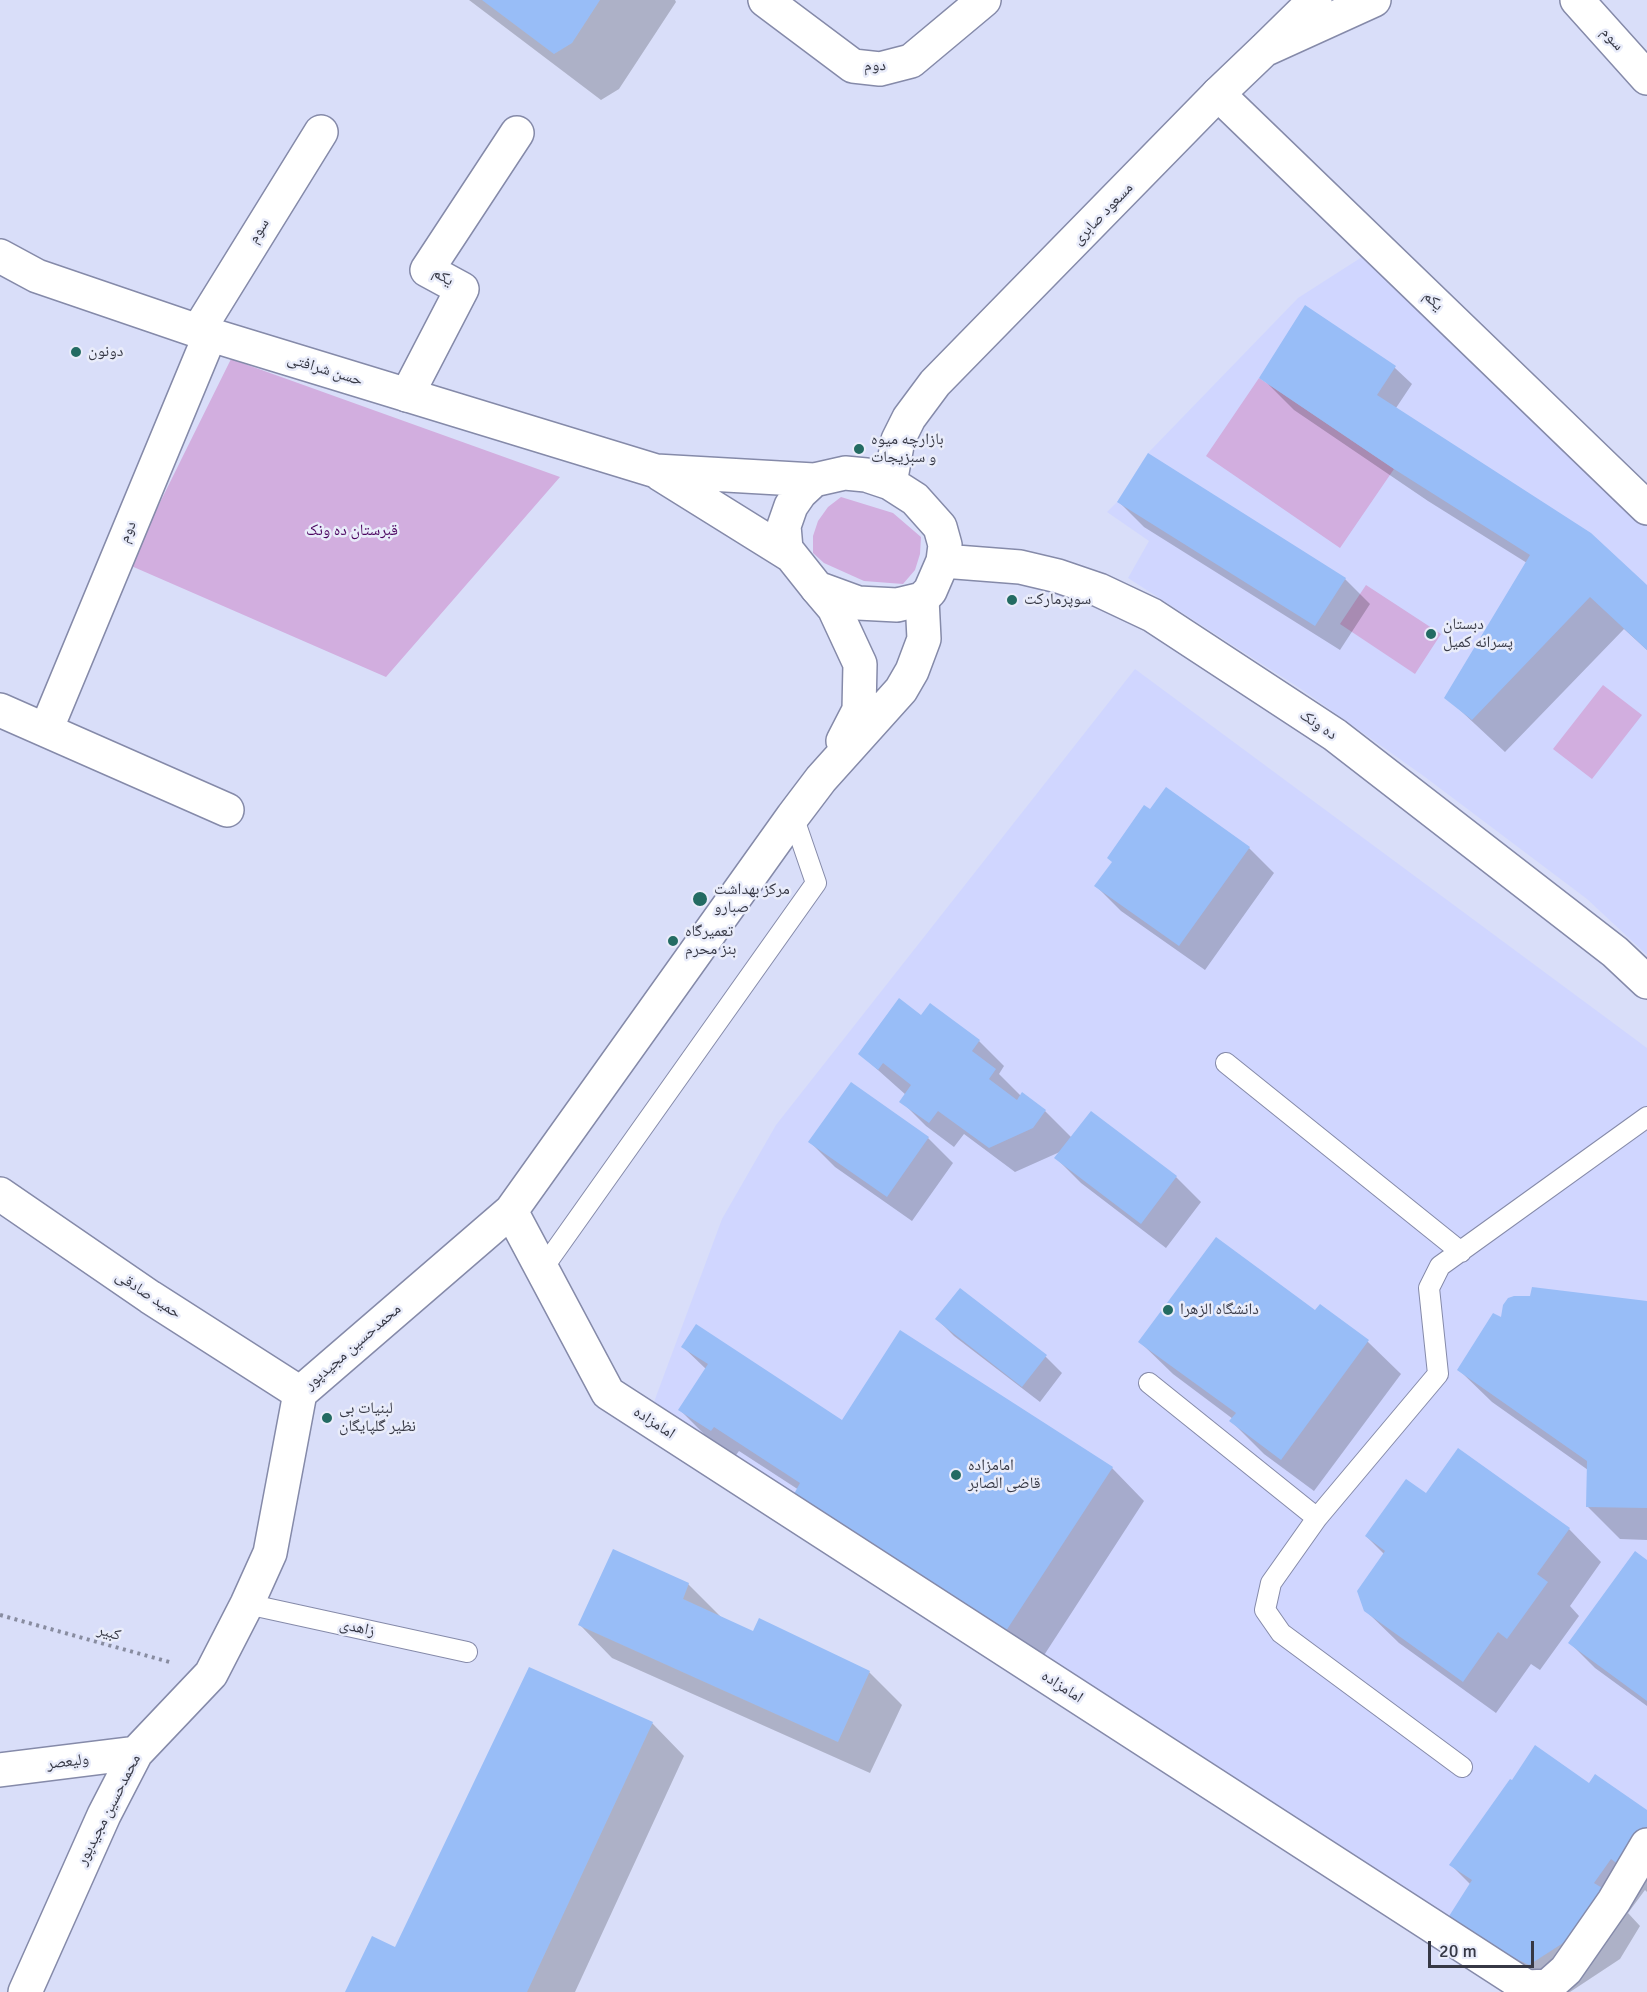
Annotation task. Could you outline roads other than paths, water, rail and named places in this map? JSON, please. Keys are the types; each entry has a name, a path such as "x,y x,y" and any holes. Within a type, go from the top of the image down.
{"street":[{"name":"دوم","path":"765,0 853,66 880,69 911,61 984,0"},
{"path":"1264,50 1315,0"},
{"name":"مسعود صابری","path":"890,483 898,440 909,418 935,383 1218,94 1264,50 1374,0"},
{"name":"سوم","path":"1577,0 1647,78"},
{"name":"یکم","path":"1218,94 1647,508"},
{"name":"سوم","path":"204,333 321,132"},
{"name":"یکم","path":"407,395 462,289 427,270 517,133"},
{"name":"حسن شرافتی","path":"0,256 37,276 204,333 656,471"},
{"name":"دوم","path":"46,730 204,333"},
{"path":"656,471 814,480 845,473 866,475 890,483 915,499 936,521 945,545 943,561 938,577 922,599 924,639 912,671 901,690 821,779"},
{"path":"656,471 790,555"},
{"path":"814,480 791,506 784,526 786,549 834,608 849,636 860,664 861,684 859,710 821,779"},
{"name":"ده ونک","path":"943,561 1020,567 1058,576 1099,590 1152,615 1335,735 1615,952 1647,982"},
{"path":"817,588 858,603 897,605 922,599"},
{"path":"0,710 227,810"},
{"name":"محمدحسین مجیدپور","path":"25,1992 104,1815 136,1753 211,1674 247,1604 270,1553 300,1393 511,1211 821,779"},
{"name":"حمید صادقی","path":"0,1194 150,1297 300,1393"},
{"name":"امامزاده","path":"511,1211 608,1393 1527,1987 1548,1986 1566,1970 1614,1901 1647,1845"},
{"name":"ولیعصر","path":"0,1770 136,1753"}],"lane":[{"path":"543,1268 816,883 793,816"},
{"path":"1226,1063 1461,1252"},
{"path":"1462,1767 1281,1633 1265,1610 1271,1583 1317,1518 1438,1374 1429,1288 1440,1266 1647,1117"},
{"path":"1149,1383 1317,1518"},
{"name":"زاهدی","path":"247,1604 467,1652"}],"place":[{"name":"دونون","path":"76,352"},
{"name":"بازارچه میوه و سبزیجات","path":"859,449"},
{"name":"سوپرمارکت","path":"1012,600"},
{"name":"دبستان پسرانه كميل","path":"1431,634"},
{"name":"مرکز بهداشت صبارو","path":"700,899"},
{"name":"تعمیرگاه بنز محرم","path":"673,941"},
{"name":"دانشگاه الزهرا","path":"1168,1310"},
{"name":"لبنیات بی نظیر گلپایگان","path":"327,1418"},
{"name":"امامزاده قاضی الصابر","path":"956,1475"}],"park label":[{"name":"قبرستان ده ونک","path":"352,531"}]}
